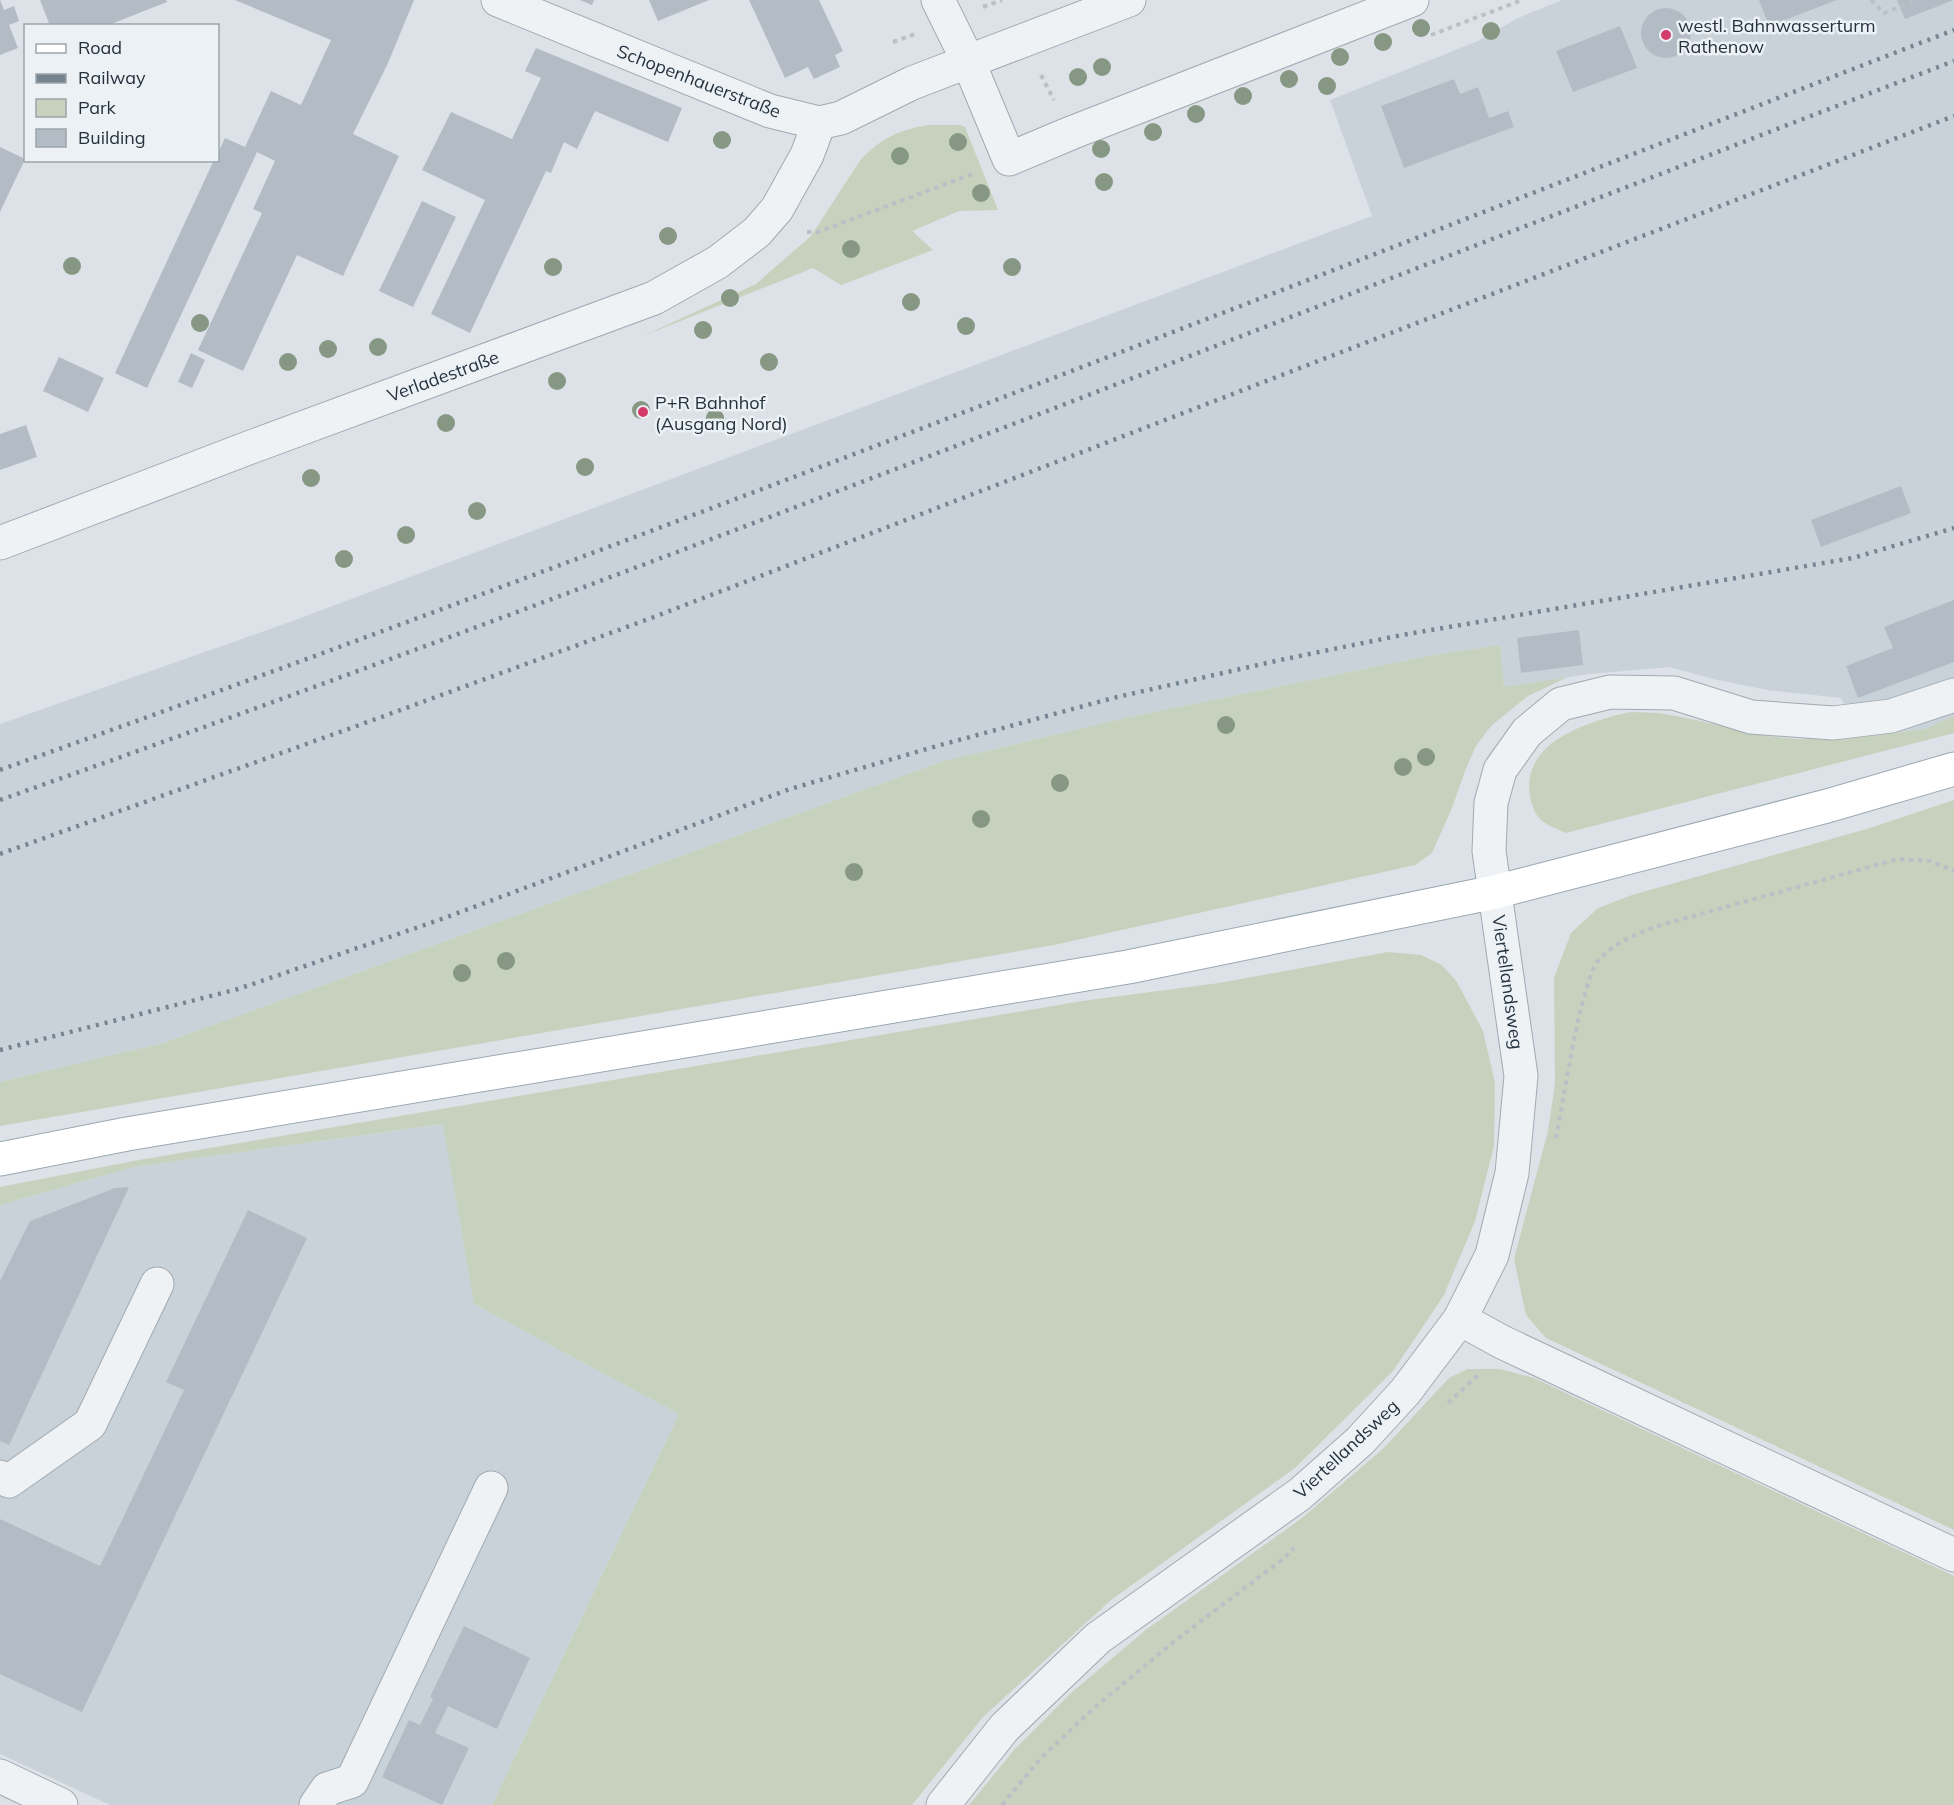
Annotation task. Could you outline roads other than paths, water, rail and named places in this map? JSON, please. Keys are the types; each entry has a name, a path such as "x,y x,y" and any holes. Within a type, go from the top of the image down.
{"main road":[{"path":"0,1159 127,1134 1128,967 1495,892 1827,806 1954,769"}],"street":[{"name":"Schopenhauerstraße","path":"498,0 770,111 819,123 841,118 912,84 1129,0"},
{"path":"938,0 969,63 1009,159 1412,0"},
{"name":"Verladestraße","path":"0,543 251,447 654,298 718,262 757,232 777,209 807,155 819,123"},
{"name":"Viertellandsweg","path":"943,1805 1004,1728 1098,1638 1300,1494 1360,1441 1405,1392 1460,1319 1492,1255 1512,1173 1521,1076 1489,850 1491,803 1500,770 1527,732 1561,704 1610,692 1674,693 1751,717 1833,723 1891,716 1954,695"},
{"path":"0,1477 9,1481 90,1424 157,1284"},
{"path":"1460,1319 1502,1342 1954,1555"},
{"path":"316,1805 327,1790 352,1781 491,1488"},
{"path":"0,1776 61,1805"}],"railway":[{"path":"0,770 491,591 735,499 1954,30"},
{"path":"0,800 246,712 736,530 1954,61"},
{"path":"0,854 654,617 1954,116"},
{"path":"0,1050 238,989 439,920 790,789 1113,698 1402,635 1853,558 1954,528"}],"place":[{"name":"westl. Bahnwasserturm Rathenow","path":"1666,35"},
{"name":"P+R Bahnhof (Ausgang Nord)","path":"643,412"}]}
